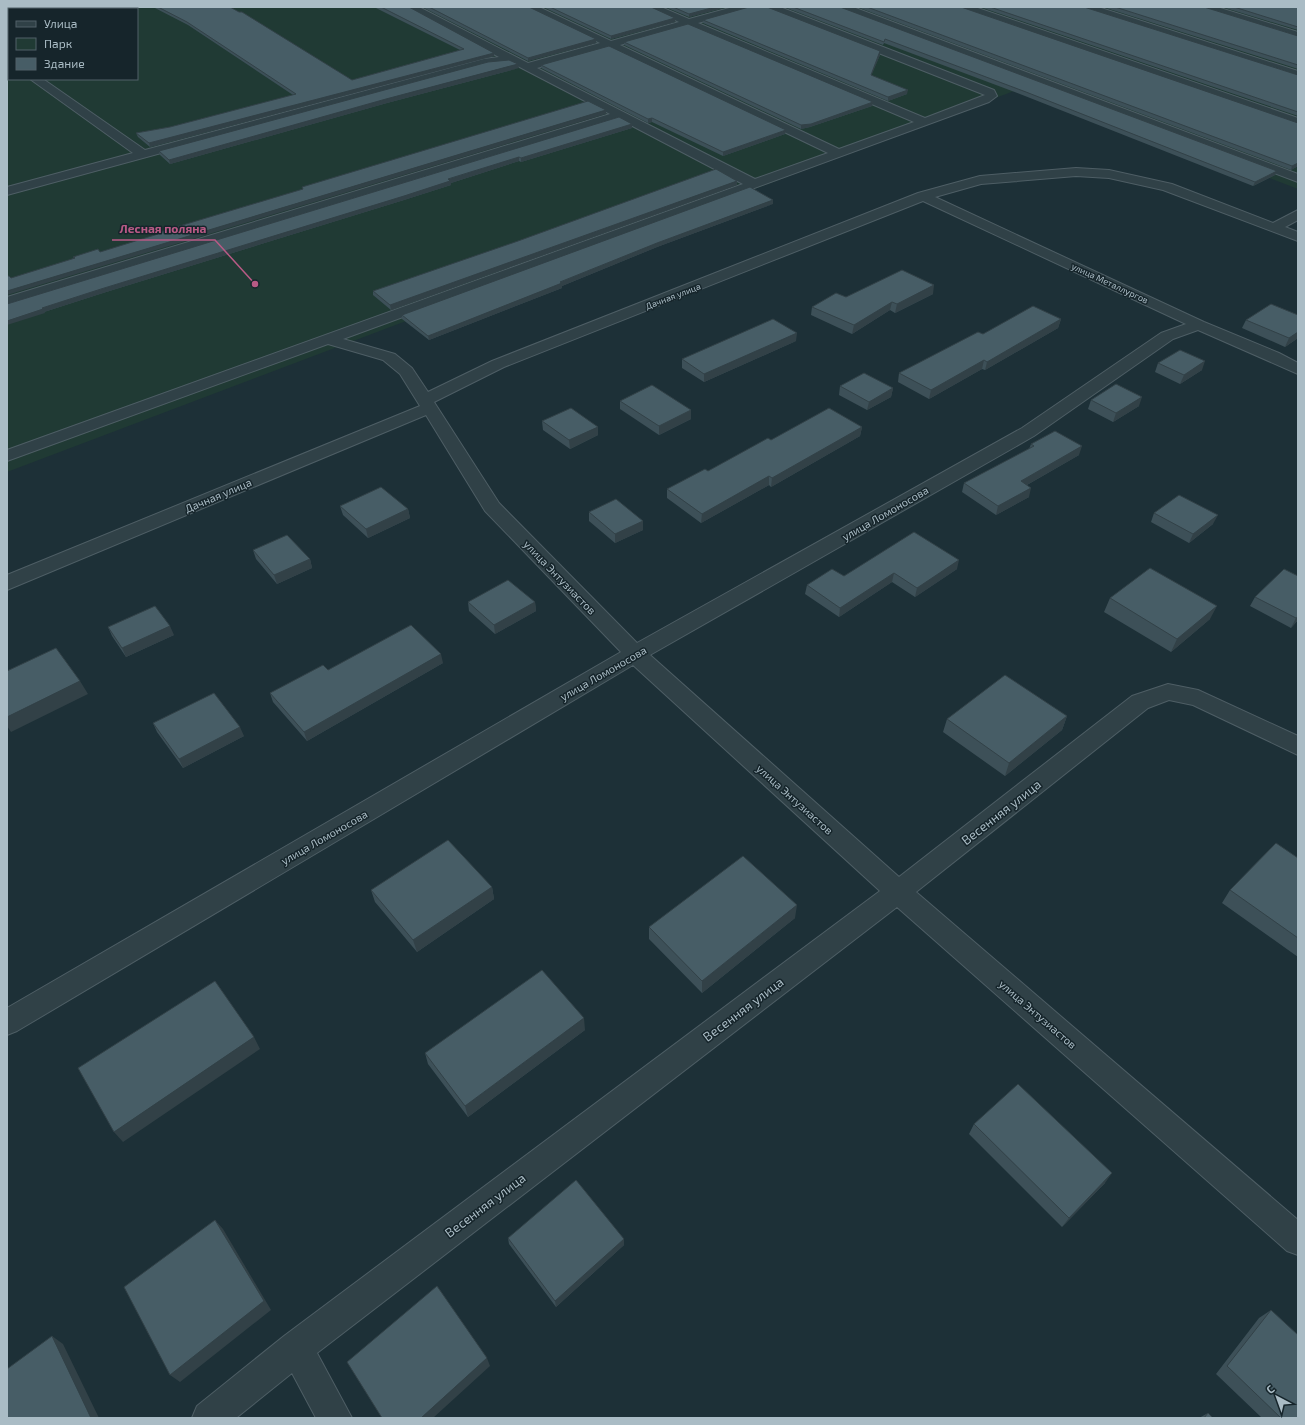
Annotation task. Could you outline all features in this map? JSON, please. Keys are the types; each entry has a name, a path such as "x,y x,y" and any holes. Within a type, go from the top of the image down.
{"street":[{"path":"411,7 754,184"},
{"path":"531,7 789,128 838,154"},
{"path":"652,7 924,122"},
{"path":"528,67 744,7"},
{"path":"7,456 838,154 985,100 991,96 990,92 771,7"},
{"path":"844,7 1298,178"},
{"path":"965,7 1298,122"},
{"path":"1088,7 1298,75"},
{"path":"1207,7 1298,35"},
{"path":"7,191 488,61 511,59"},
{"path":"37,80 143,154"},
{"path":"7,302 619,115"},
{"name":"Дачная улица","path":"7,583 427,404 498,364 923,196 980,180 1076,172 1109,174 1167,187 1298,237"},
{"name":"улица Металлургов","path":"923,196 1199,325 1273,356 1298,369"},
{"path":"1273,228 1298,214"},
{"name":"улица Ломоносова","path":"7,1022 635,654 1028,432 1167,336 1199,325"},
{"name":"улица Энтузиастов","path":"327,339 389,356 406,372 492,507 635,654 898,892 1298,1240"},
{"name":"Весенняя улица","path":"210,1418 296,1348 898,892 1140,702 1168,692 1198,698 1298,746"},
{"path":"296,1348 335,1418"}],"green space":[{"path":"7,7 1298,7 1298,189 1027,86 7,472"}],"building":[{"path":"158,7 230,7 242,12 352,80 464,49 381,7 409,7 494,53 149,143 136,133 170,127 296,94 187,22"},
{"path":"429,7 529,7 596,39 528,58"},
{"path":"550,7 651,7 675,18 611,36"},
{"path":"673,7 715,7 689,14"},
{"path":"749,7 767,7 880,51 871,75 908,90 888,97 703,20"},
{"path":"793,7 840,7 1277,171 1255,182 1026,92 885,39 884,42"},
{"path":"867,7 961,7 1298,123 1298,163 1292,166"},
{"path":"990,7 1084,7 1298,75 1298,112"},
{"path":"1115,7 1204,7 1298,36 1298,65"},
{"path":"1234,7 1298,7 1298,27"},
{"path":"688,24 873,102 811,124 801,125 624,42"},
{"path":"609,46 786,130 723,152 652,118 648,119 541,65"},
{"path":"509,60 518,64 386,99 169,160 159,151 488,62"},
{"path":"588,101 606,110 7,291 7,276 11,278 75,258 73,257 98,249 100,252 158,234 156,233 303,189 302,187"},
{"path":"619,117 632,124 448,179 450,181 101,289 7,321 7,304"},
{"path":"716,169 737,181 390,305 373,291 518,241"},
{"path":"750,187 773,200 657,243 560,282 562,283 428,336 402,315"},
{"path":"902,270 934,285 897,304 892,302 854,325 812,307 836,293 846,297"},
{"path":"1271,304 1298,315 1298,332 1289,338 1246,320"},
{"path":"1033,306 1061,319 987,362 984,360 931,390 899,373 978,332 983,334"},
{"path":"773,319 797,333 704,374 682,359"},
{"path":"1180,350 1205,361 1184,375 1158,363"},
{"path":"864,373 893,388 869,402 840,386"},
{"path":"1116,384 1142,397 1116,413 1091,400"},
{"path":"652,385 691,410 659,426 620,401"},
{"path":"571,408 598,427 569,440 542,421"},
{"path":"829,408 862,427 772,478 769,476 702,514 667,489 705,469 708,471 768,438 771,440"},
{"path":"1055,431 1082,446 1021,481 1031,488 998,506 964,483 1034,446 1031,444"},
{"path":"381,487 408,509 366,529 340,506"},
{"path":"1179,495 1218,515 1193,534 1154,513"},
{"path":"616,499 643,521 615,534 589,512"},
{"path":"914,532 959,560 917,588 894,573 840,608 807,585 832,569 844,576"},
{"path":"287,535 310,559 274,575 253,550"},
{"path":"1150,568 1217,606 1177,639 1110,598"},
{"path":"1284,569 1298,576 1298,617 1296,618 1255,597"},
{"path":"508,580 535,602 494,625 468,602"},
{"path":"155,606 170,626 122,648 108,627"},
{"path":"411,625 441,654 304,732 270,693 323,665 328,670"},
{"path":"56,648 80,681 7,717 7,671"},
{"path":"1005,675 1067,716 1009,763 947,719"},
{"path":"214,693 240,727 179,759 153,723"},
{"path":"448,840 492,887 413,940 371,890"},
{"path":"1276,843 1298,858 1298,938 1230,890"},
{"path":"743,856 797,905 702,981 649,927"},
{"path":"542,970 584,1018 465,1106 425,1053"},
{"path":"215,981 254,1037 114,1132 78,1068"},
{"path":"1018,1084 1112,1173 1069,1218 974,1124"},
{"path":"576,1180 624,1239 555,1301 508,1238"},
{"path":"215,1220 264,1301 170,1375 124,1287"},
{"path":"437,1286 487,1358 421,1418 382,1418 347,1362"},
{"path":"1271,1310 1298,1335 1298,1418 1281,1418 1227,1366"},
{"path":"52,1336 91,1418 7,1418 7,1369"},
{"path":"1208,1413 1213,1418 1204,1418"}],"place":[{"name":"Лесная поляна","path":"255,284"}]}
